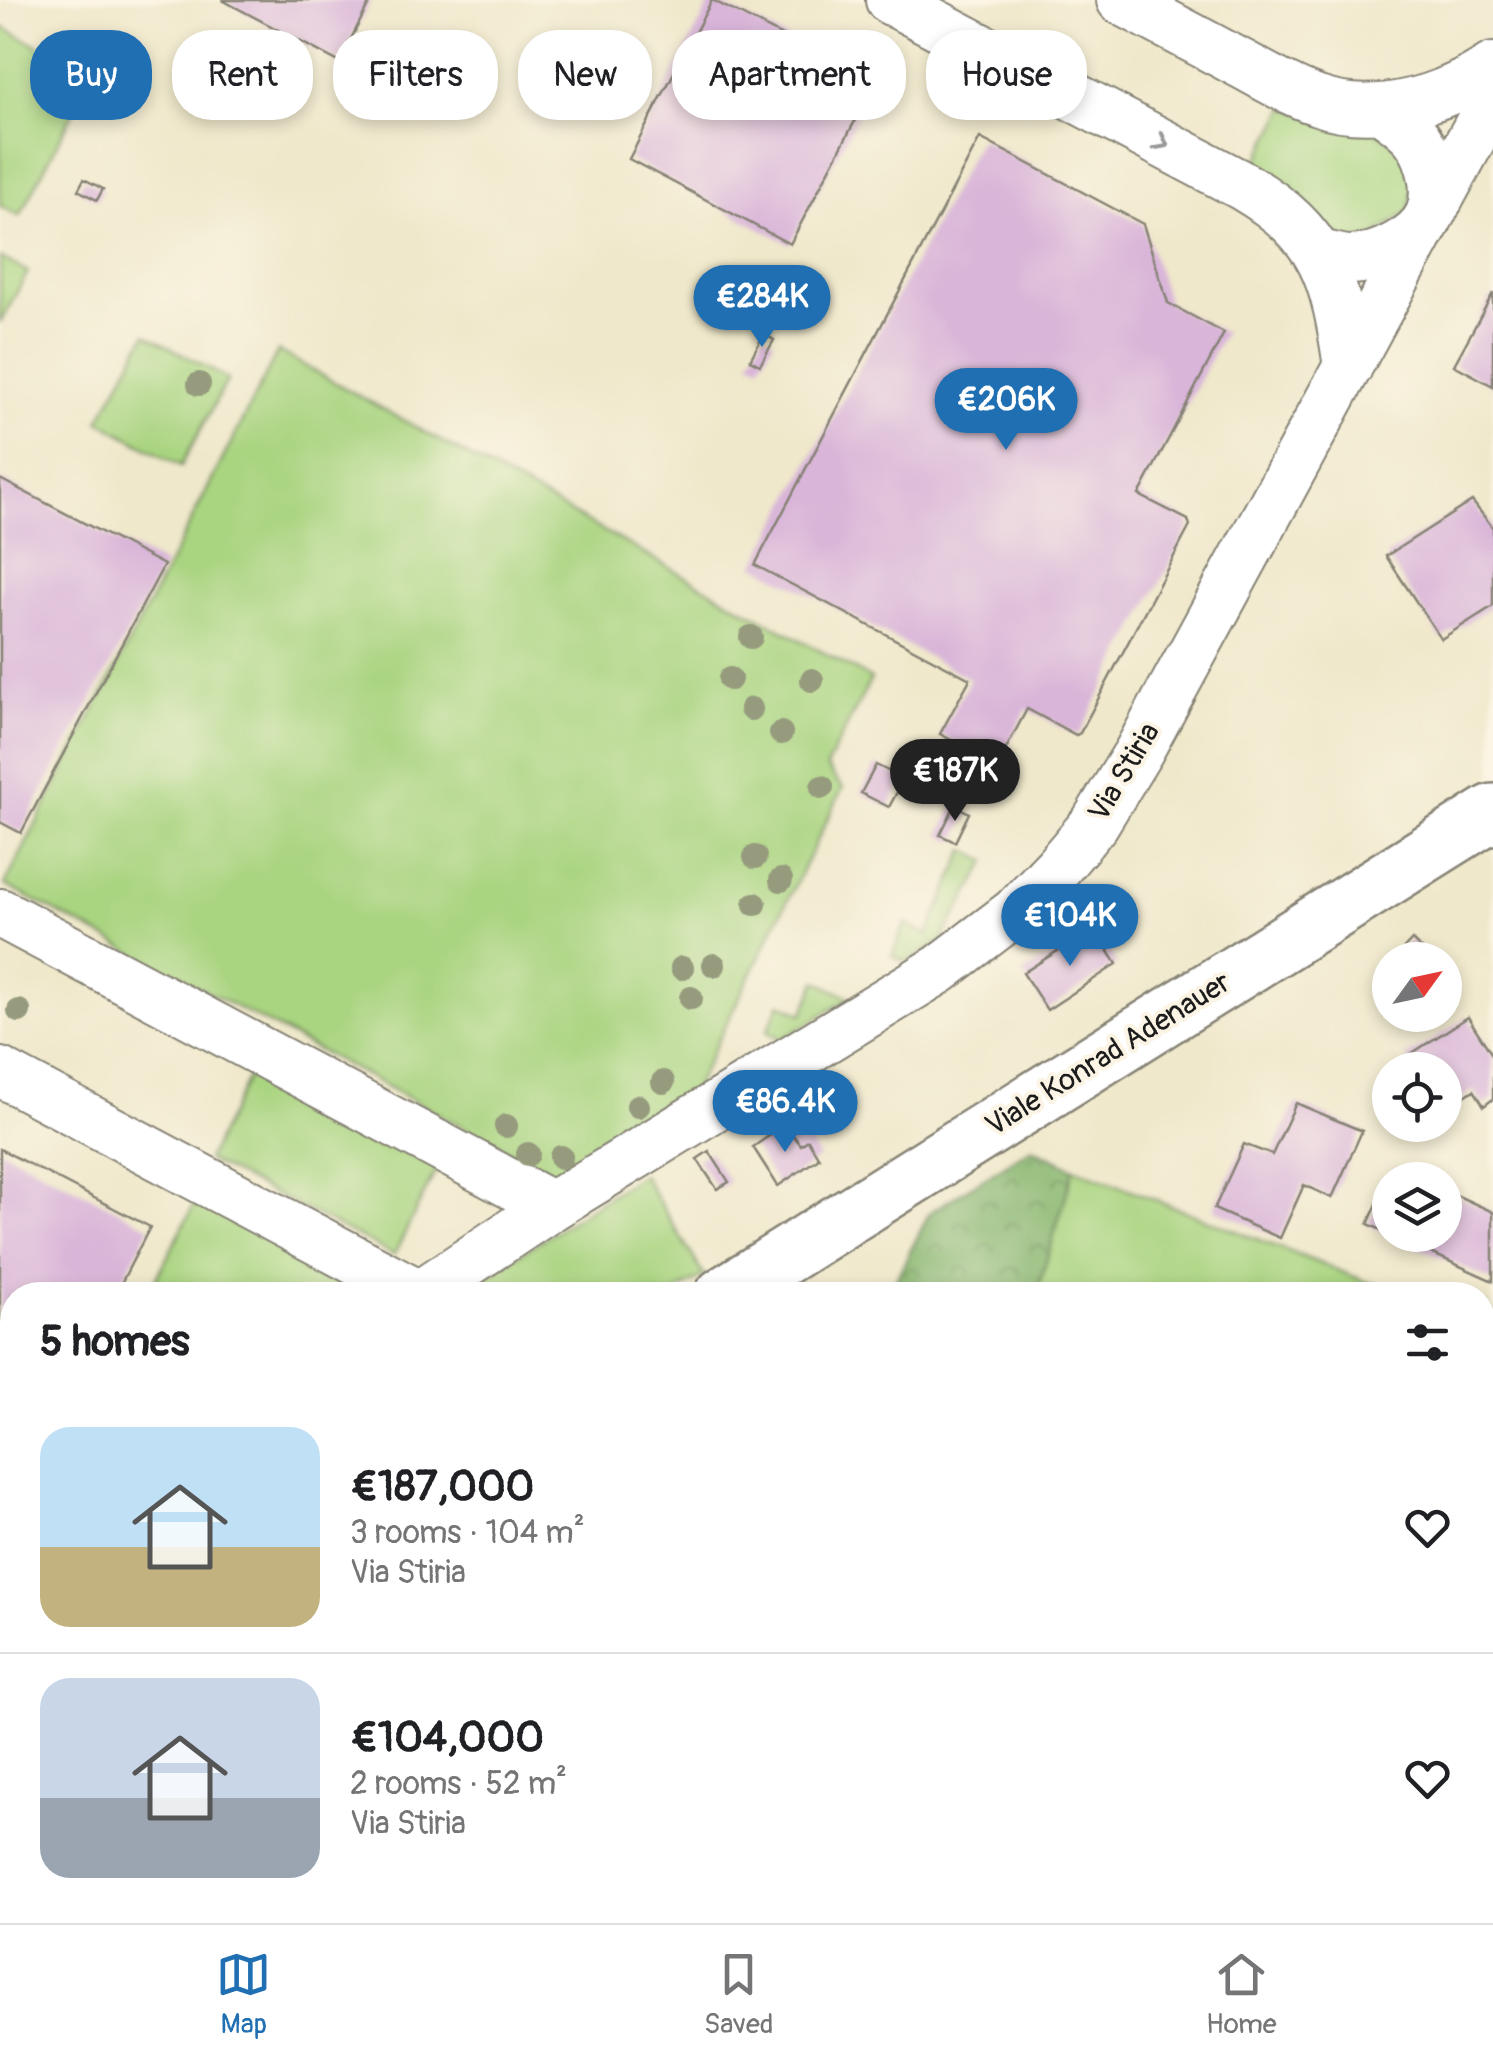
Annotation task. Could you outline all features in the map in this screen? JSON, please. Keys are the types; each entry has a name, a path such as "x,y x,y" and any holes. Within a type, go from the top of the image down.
{"main road":[{"name":"Viale Konrad Adenauer","path":"745,1282 1493,812"}],"street":[{"path":"890,0 1269,201 1292,219 1320,254 1342,324 1348,367"},
{"path":"1121,0 1290,90 1352,109 1380,108 1444,92 1493,67"},
{"name":"Via Stiria","path":"438,1282 552,1206 940,969 1015,912 1058,868 1095,822 1139,751 1493,99"},
{"path":"1320,254 1348,260 1386,251 1408,238 1429,216 1433,177 1426,155 1403,124 1380,108"},
{"path":"0,913 552,1206"},
{"path":"0,1072 395,1282"}],"green space":[{"path":"0,26 30,41 30,120 69,120 20,216 0,206"},
{"path":"1286,108 1359,125 1392,142 1412,171 1410,210 1368,241 1331,238 1251,173"},
{"path":"0,257 28,272 0,323"},
{"path":"146,334 228,379 181,466 99,421"},
{"path":"278,351 871,679 826,767 843,788 691,1095 558,1177 5,885"},
{"path":"965,850 987,861 941,942 907,962 892,956 905,924 928,935"},
{"path":"817,981 850,998 782,1039 767,1032 780,1003 803,1014"},
{"path":"254,1065 441,1160 394,1255 207,1160"},
{"path":"1032,1148 1074,1168 1040,1282 895,1282 930,1212"},
{"path":"1074,1168 1368,1282 1040,1282"},
{"path":"642,1174 704,1275 692,1282 478,1282"},
{"path":"199,1195 351,1282 155,1282"}],"building":[{"path":"222,0 371,0 356,30 333,30 333,59 313,48 313,30 279,30"},
{"path":"712,0 771,30 696,30"},
{"path":"672,77 672,120 855,120 790,244 629,159"},
{"path":"980,138 1143,224 1168,303 1224,333 1139,495 1188,520 1190,526 1080,733 1076,735 1027,709 998,764 940,734 970,679 755,565"},
{"path":"84,179 103,189 97,200 78,190"},
{"path":"1493,293 1493,386 1454,365"},
{"path":"764,334 774,340 760,365 750,360"},
{"path":"0,479 164,565 21,833 0,822"},
{"path":"1472,501 1493,528 1493,606 1441,639 1386,556"},
{"path":"876,765 904,779 889,807 861,793"},
{"path":"955,805 969,813 955,842 940,835"},
{"path":"1094,928 1117,964 1047,1010 1023,973"},
{"path":"1468,1017 1493,1056 1493,1099 1484,1106 1474,1090 1462,1098 1462,1052 1414,1052 1445,1032 1462,1032 1462,1021"},
{"path":"824,1071 839,1093 828,1101 813,1078"},
{"path":"1296,1103 1362,1131 1332,1198 1304,1185 1280,1238 1214,1209 1244,1144 1272,1155"},
{"path":"785,1125 801,1145 808,1140 819,1158 778,1186 753,1147"},
{"path":"0,1149 150,1227 122,1282 0,1282"},
{"path":"709,1151 729,1182 717,1189 697,1159"},
{"path":"1462,1198 1493,1212 1493,1281 1429,1252 1462,1252"}]}
